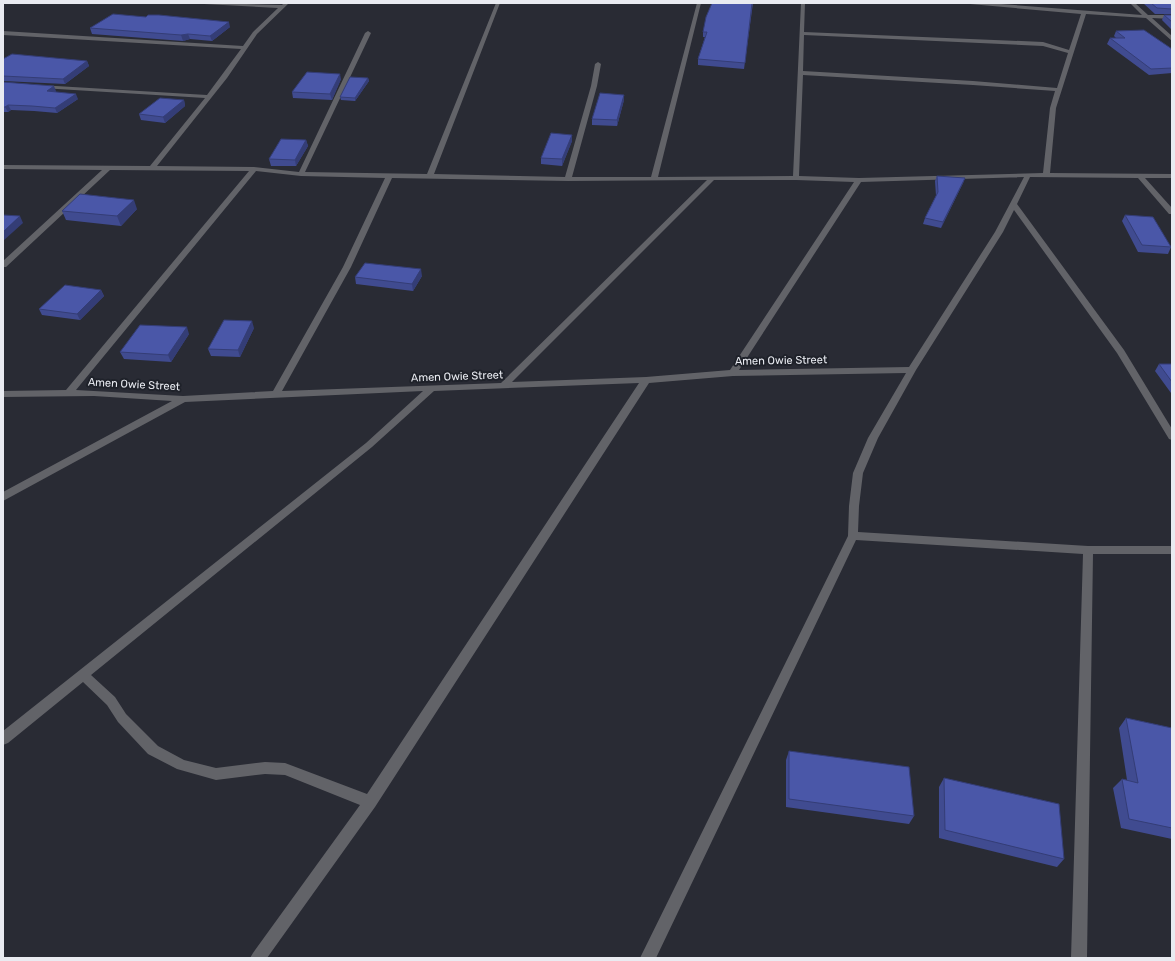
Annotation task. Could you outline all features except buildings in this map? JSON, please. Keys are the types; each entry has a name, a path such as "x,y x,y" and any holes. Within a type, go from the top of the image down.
{"street":[{"path":"204,3 285,5"},
{"path":"430,176 498,3"},
{"path":"654,179 699,3"},
{"path":"796,178 803,3"},
{"path":"970,3 1172,17"},
{"path":"1132,3 1172,39"},
{"path":"150,169 209,97 255,33 285,5"},
{"path":"1046,175 1054,108 1084,12"},
{"path":"3,33 244,48"},
{"path":"301,174 368,33"},
{"path":"802,33 1043,44 1071,52"},
{"path":"568,179 594,86 598,64"},
{"path":"801,73 973,83 1059,90"},
{"path":"35,86 209,97"},
{"path":"3,167 254,170 301,174 568,179 711,180 796,178 859,180 1028,175 1172,176"},
{"path":"3,265 107,169"},
{"path":"69,393 254,170"},
{"path":"276,394 347,267 390,175"},
{"path":"648,958 853,536 854,506 858,473 874,438 912,370 999,232 1028,175"},
{"path":"1140,176 1172,212"},
{"path":"503,386 711,180"},
{"path":"733,373 859,180"},
{"path":"1013,204 1122,352 1172,436"},
{"name":"Amen Owie Street","path":"3,394 94,393 183,398 646,380 733,373 912,370"},
{"path":"258,958 370,802 646,380"},
{"path":"3,739 369,445 431,389"},
{"path":"3,497 183,398"},
{"path":"853,536 1088,550 1172,550"},
{"path":"1079,958 1088,550"},
{"path":"83,675 111,700 122,718 153,750 182,765 216,774 265,768 285,769 370,802"}]}
